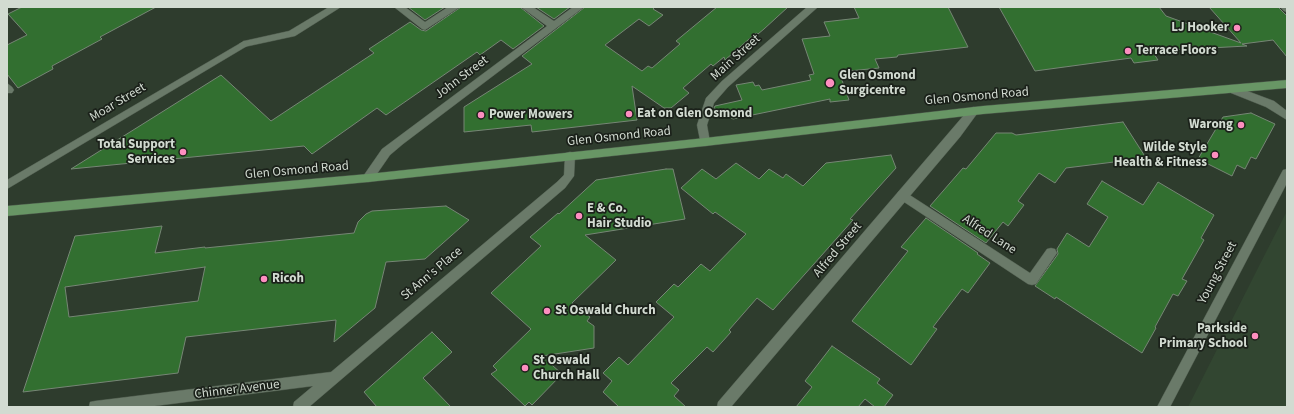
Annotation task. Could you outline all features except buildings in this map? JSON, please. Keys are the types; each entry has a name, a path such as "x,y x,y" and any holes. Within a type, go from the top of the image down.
{"highway":[{"name":"Glen Osmond Road","path":"7,211 368,178 705,142 974,111 1234,90 1287,84"}],"street":[{"name":"Moar Street","path":"7,186 244,44 292,34 336,7"},
{"path":"399,7 425,27 455,7"},
{"path":"526,7 554,26"},
{"name":"John Street","path":"368,178 386,152 399,141 579,7"},
{"name":"Main Street","path":"705,142 702,125 710,101 726,84 813,7"},
{"name":"Glen Osmond Road","path":"1234,90 1270,104 1287,116"},
{"name":"Alfred Street","path":"723,407 974,111"},
{"name":"St Ann's Place","path":"299,407 561,185 569,176 570,156"},
{"name":"Young Street","path":"1163,407 1287,173"},
{"name":"Alfred Lane","path":"902,195 1032,280 1051,253"},
{"name":"Chinner Avenue","path":"95,407 333,378"}],"shaded area":[{"name":"Parkside Primary School","path":"1287,211 1287,407 1188,407 1259,266"}],"place":[{"name":"LJ Hooker","path":"1237,28"},
{"name":"Terrace Floors","path":"1128,51"},
{"name":"Glen Osmond Surgicentre","path":"830,83"},
{"name":"Eat on Glen Osmond","path":"629,114"},
{"name":"Power Mowers","path":"481,115"},
{"name":"Warong","path":"1241,125"},
{"name":"Total Support Services","path":"183,152"},
{"name":"Wilde Style Health & Fitness","path":"1215,155"},
{"name":"E & Co. Hair Studio","path":"579,216"},
{"name":"Ricoh","path":"264,279"},
{"name":"St Oswald Church","path":"547,311"},
{"name":"Parkside Primary School","path":"1255,336"},
{"name":"St Oswald Church Hall","path":"525,368"}]}
